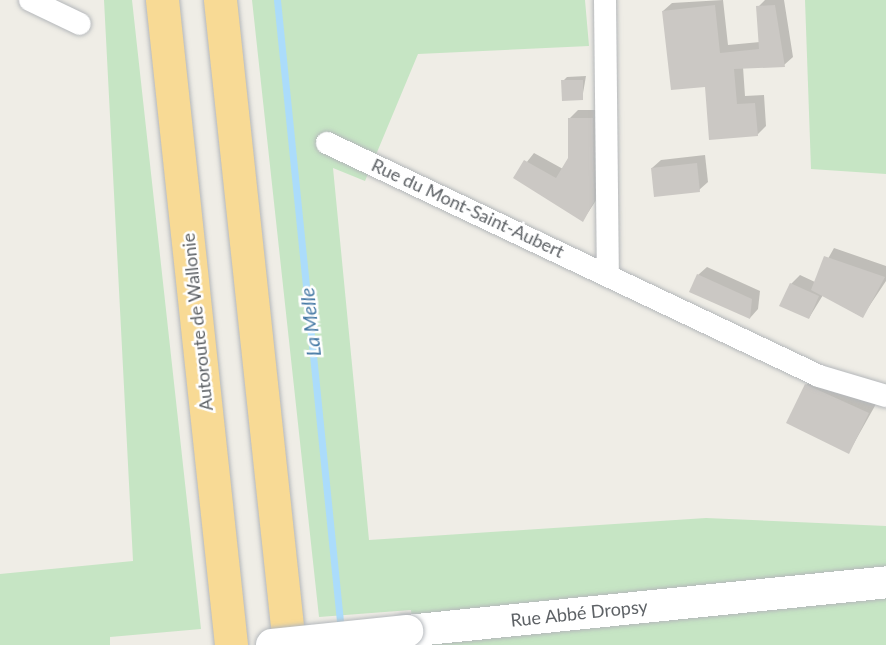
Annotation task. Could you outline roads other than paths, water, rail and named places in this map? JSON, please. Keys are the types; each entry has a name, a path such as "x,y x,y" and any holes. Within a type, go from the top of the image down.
{"highway":[{"name":"Autoroute de Wallonie","path":"162,0 231,645"},
{"path":"220,0 289,645"}],"street":[{"path":"30,0 80,24"},
{"path":"605,0 609,275"},
{"name":"Rue du Mont-Saint-Aubert","path":"327,143 819,375 886,396"},
{"name":"Rue Abbé Dropsy","path":"272,645 886,582"}],"waterway":[{"name":"La Melle","path":"277,0 341,631"}]}
